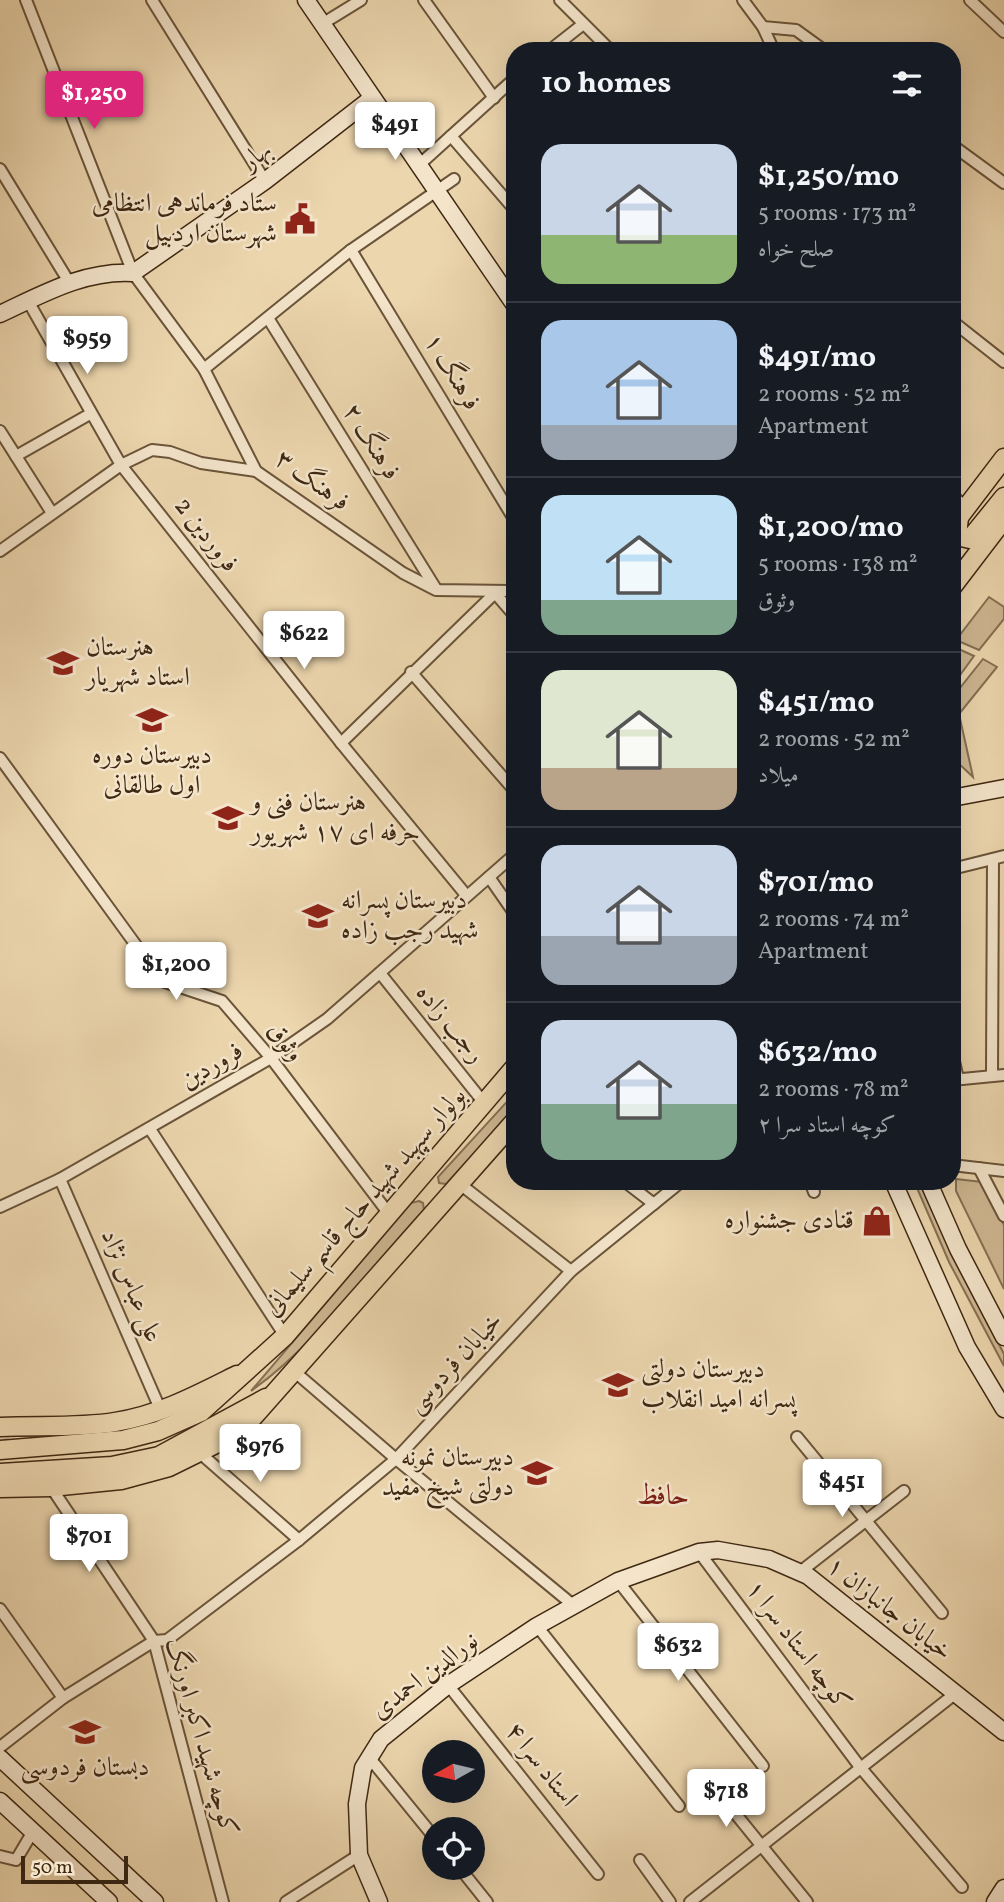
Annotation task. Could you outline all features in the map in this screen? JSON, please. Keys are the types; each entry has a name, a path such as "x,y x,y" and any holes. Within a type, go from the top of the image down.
{"main road":[{"path":"961,514 1004,458"},
{"path":"961,537 970,539 1004,497"},
{"path":"961,575 1004,519"},
{"name":"بولوار سپهبد شهید حاج قاسم سلیمانی","path":"252,1367 285,1336 506,1077"},
{"path":"0,1488 51,1487 121,1480 169,1467 240,1432 506,1131"},
{"path":"415,1184 440,1206"},
{"path":"0,1427 113,1422 161,1411 192,1399 252,1367"},
{"path":"0,1450 123,1440 158,1431 201,1412 252,1367"},
{"path":"0,1473 133,1462 159,1456 278,1392"}],"street":[{"name":"فرهنگ ۳","path":"26,0 133,273 204,369 256,471 403,573 436,590 506,592"},
{"path":"152,0 265,181"},
{"path":"306,0 506,292"},
{"path":"323,24 360,0"},
{"path":"424,0 494,98"},
{"path":"561,0 601,42"},
{"path":"743,0 763,27 770,42"},
{"path":"970,0 1004,32"},
{"path":"561,42 582,25"},
{"path":"763,27 796,30 813,42"},
{"path":"419,165 506,87"},
{"name":"بهار","path":"133,273 265,181 372,98"},
{"path":"451,136 506,200"},
{"path":"961,152 1004,183"},
{"path":"0,169 69,282"},
{"path":"204,369 351,250 454,179"},
{"name":"فرهنگ ۱","path":"351,250 506,506"},
{"path":"1,313 69,282 114,272 133,273"},
{"name":"فروردین 2","path":"28,301 121,465 341,743 466,895"},
{"name":"فرهنگ ۲","path":"268,318 436,590"},
{"path":"961,328 1004,362"},
{"path":"16,456 90,414"},
{"path":"0,430 52,513"},
{"path":"0,551 121,465 152,450 170,452 201,463 256,471"},
{"path":"341,743 495,593 506,606"},
{"path":"411,672 506,781"},
{"name":"وثوق","path":"0,758 162,981 222,1001 271,1058 389,1214"},
{"path":"961,796 1004,788"},
{"path":"961,867 998,857 998,1075 961,1078"},
{"name":"فروردین","path":"0,1207 60,1179 271,1058 327,1019 506,862"},
{"path":"489,877 506,901"},
{"name":"رجب زاده","path":"380,973 484,1103"},
{"path":"150,1129 285,1336"},
{"path":"961,1166 1004,1171"},
{"path":"979,1168 1004,1216"},
{"name":"علی عباس نژاد","path":"60,1179 161,1411"},
{"path":"460,1184 572,1271"},
{"path":"636,1190 654,1204"},
{"name":"خیابان فردوسی","path":"0,1747 63,1698 154,1641 167,1640 299,1540 396,1459 572,1271 671,1190"},
{"path":"897,1190 967,1347 1004,1409"},
{"path":"932,1190 963,1259 1004,1337"},
{"path":"295,1372 573,1605"},
{"path":"797,1437 942,1613"},
{"path":"200,1453 299,1540"},
{"name":"کوچه شهید اکبر اورنگ","path":"51,1487 154,1641 223,1902"},
{"path":"800,1572 904,1491"},
{"name":"خیابان جانبازان ۱","path":"537,1626 618,1581 699,1552 718,1550 769,1559 800,1572 1004,1732"},
{"name":"کوچه استاد سرا ۱","path":"699,1552 860,1767 962,1887"},
{"path":"618,1581 763,1766"},
{"path":"0,1609 63,1698"},
{"path":"537,1626 679,1806"},
{"name":"نورالدین احمدی","path":"379,1902 359,1855 357,1804 368,1756 381,1738 448,1685 537,1626"},
{"name":"استاد سرا ۴","path":"448,1685 597,1874"},
{"path":"690,1902 956,1693"},
{"path":"368,1756 422,1822"},
{"path":"0,1758 155,1902"},
{"path":"718,1792 807,1902"},
{"path":"0,1801 109,1902"},
{"path":"0,1856 9,1861 16,1860 32,1833"},
{"path":"286,1902 359,1855"},
{"path":"640,1860 670,1902"},
{"path":"469,1880 487,1902"},
{"path":"995,1902 1004,1888"}],"shaded area":[{"path":"989,597 1004,607 1004,619 979,650 961,642 961,633"},
{"path":"961,650 974,656 961,674"},
{"path":"983,659 997,667 961,712 961,687"},
{"path":"961,723 973,777 961,766"},
{"path":"506,1103 506,1119 446,1184 439,1183 438,1177"},
{"path":"961,1180 982,1182 1004,1225 1004,1289 956,1191 961,1190"},
{"path":"918,1190 923,1190 953,1257 1004,1354 1004,1366 949,1262"},
{"path":"411,1203 423,1203 424,1210 342,1305 299,1351 251,1391"}],"tunnel":[{"path":"0,1439 10,1487"}],"place":[{"name":"ستاد فرماندهی انتظامی شهرستان اردبیل","path":"300,219"},
{"name":"هنرستان استاد شهریار","path":"63,663"},
{"name":"دبیرستان دوره اول طالقانی","path":"152,720"},
{"name":"هنرستان فنی و حرفه ای ۱۷ شهریور","path":"228,818"},
{"name":"دبیرستان پسرانه شهید رجب زاده","path":"318,916"},
{"name":"قنادی جشنواره","path":"877,1221"},
{"name":"دبیرستان دولتی پسرانه امید انقلاب","path":"618,1385"},
{"name":"دبیرستان نمونه دولتی شیخ مفید","path":"537,1473"},
{"name":"دبستان فردوسی","path":"85,1732"}],"district":[{"name":"حافظ","path":"663,1496"}]}
